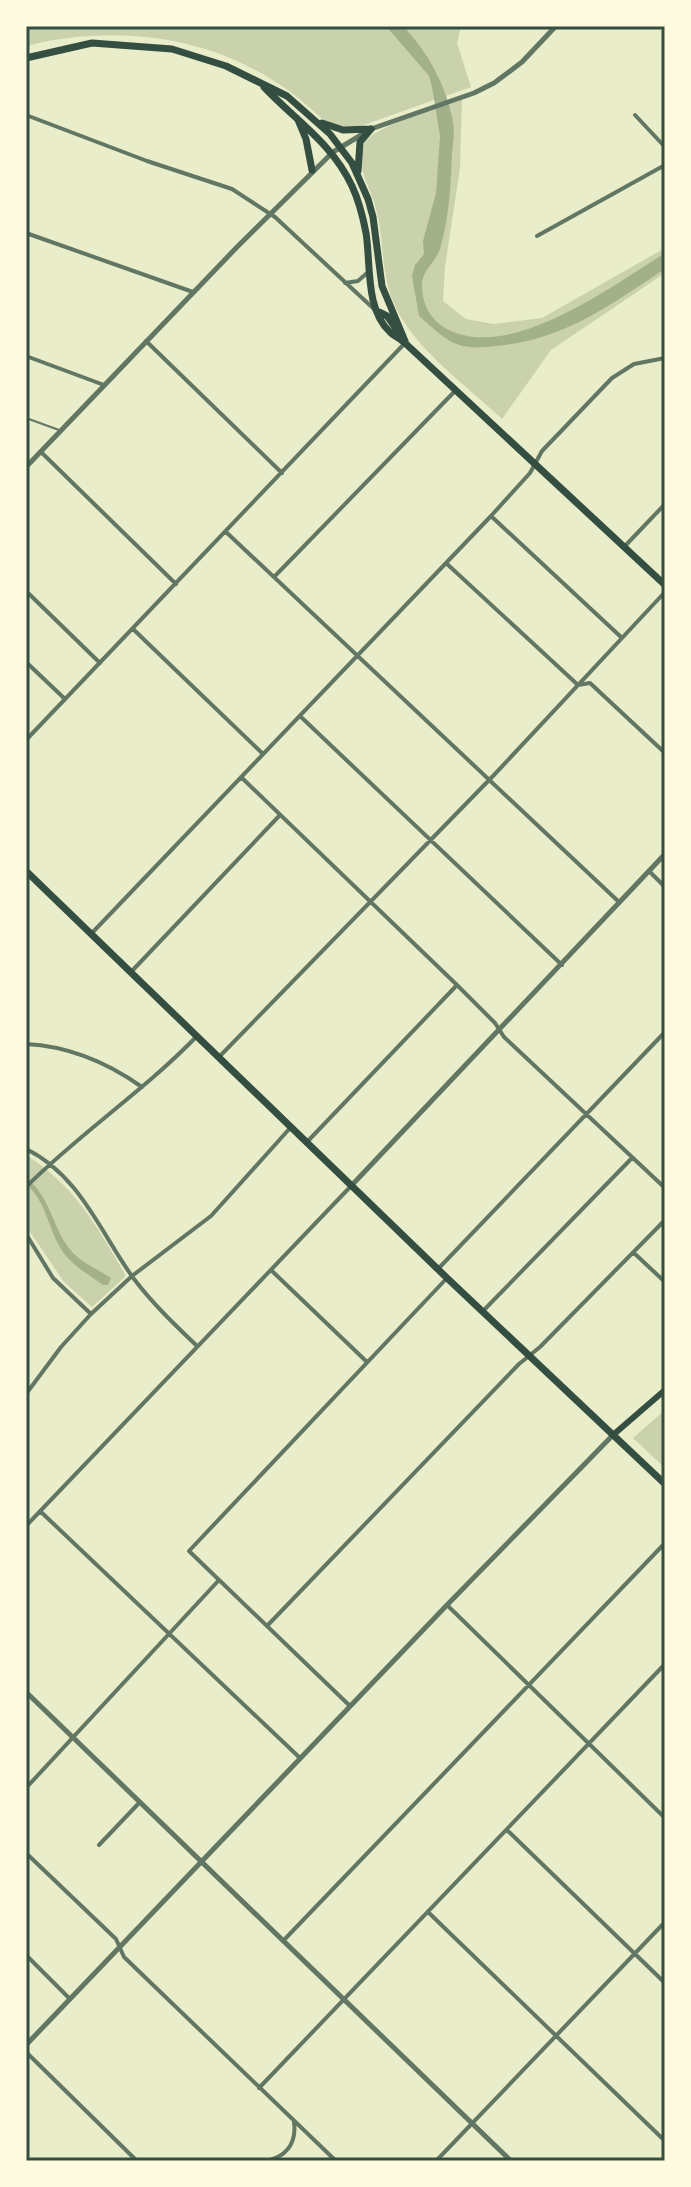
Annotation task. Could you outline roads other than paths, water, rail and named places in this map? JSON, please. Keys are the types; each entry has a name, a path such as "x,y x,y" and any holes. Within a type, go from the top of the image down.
{"main road":[{"path":"26,58 92,43 146,46 198,56 287,96 319,122 341,146 358,175 373,217 382,286 405,343"},
{"path":"264,87 333,152 359,203 367,236 369,270 377,311 389,332 405,343 665,585"},
{"path":"297,118 306,139 312,170"},
{"path":"319,122 343,130 371,129"},
{"path":"358,175 360,142 371,129"},
{"path":"26,871 665,1484"},
{"path":"613,1435 665,1390"}],"street":[{"path":"26,467 193,292 333,152 371,129 494,83 522,62 556,26"},
{"path":"26,115 147,161 217,183 270,213 377,311"},
{"path":"635,115 665,147"},
{"path":"537,236 665,165"},
{"path":"26,233 193,292"},
{"path":"345,283 358,281 369,270"},
{"path":"146,341 282,473"},
{"path":"26,740 405,343"},
{"path":"26,356 104,385"},
{"path":"91,934 491,516 530,473 542,451 612,378 634,364 665,358"},
{"path":"274,577 456,390"},
{"path":"41,452 176,584"},
{"path":"625,546 665,504"},
{"path":"491,516 622,638"},
{"path":"226,532 619,902"},
{"path":"446,563 578,685"},
{"path":"26,591 100,663"},
{"path":"219,1057 489,780 665,592"},
{"path":"133,629 263,754"},
{"path":"26,662 65,699"},
{"path":"578,685 590,683 665,753"},
{"path":"300,716 562,965"},
{"path":"241,777 457,985 495,1023 499,1031 665,1188"},
{"path":"131,972 280,815"},
{"path":"26,1526 665,854"},
{"path":"649,871 665,887"},
{"path":"307,1142 457,985"},
{"path":"438,1269 665,1032"},
{"path":"26,1187 49,1164 143,1088 197,1036"},
{"path":"26,1044 92,1058 143,1088"},
{"path":"26,1394 91,1314 132,1276 211,1216 291,1127"},
{"path":"26,1149 49,1164 86,1203 132,1276 155,1305 197,1346"},
{"path":"483,1311 632,1158"},
{"path":"267,1626 519,1364 665,1220"},
{"path":"26,1234 53,1278 91,1314"},
{"path":"634,1253 665,1282"},
{"path":"271,1270 368,1363"},
{"path":"350,1706 189,1551 447,1278"},
{"path":"26,2045 613,1435"},
{"path":"40,1511 300,1758"},
{"path":"283,1941 665,1543"},
{"path":"26,1788 219,1580"},
{"path":"447,1605 665,1818"},
{"path":"259,2088 665,1664"},
{"path":"26,1692 511,2161"},
{"path":"99,1845 140,1802"},
{"path":"507,1830 665,1983"},
{"path":"26,1853 116,1939 122,1955 336,2161"},
{"path":"428,1912 665,2141"},
{"path":"436,2161 665,1922"},
{"path":"26,1955 70,1999"},
{"path":"26,2052 137,2161"},
{"path":"263,2161 278,2158 288,2151 294,2134 293,2119"},
{"path":"225,2161 232,2161"}],"lane":[{"path":"26,418 60,431"}]}
